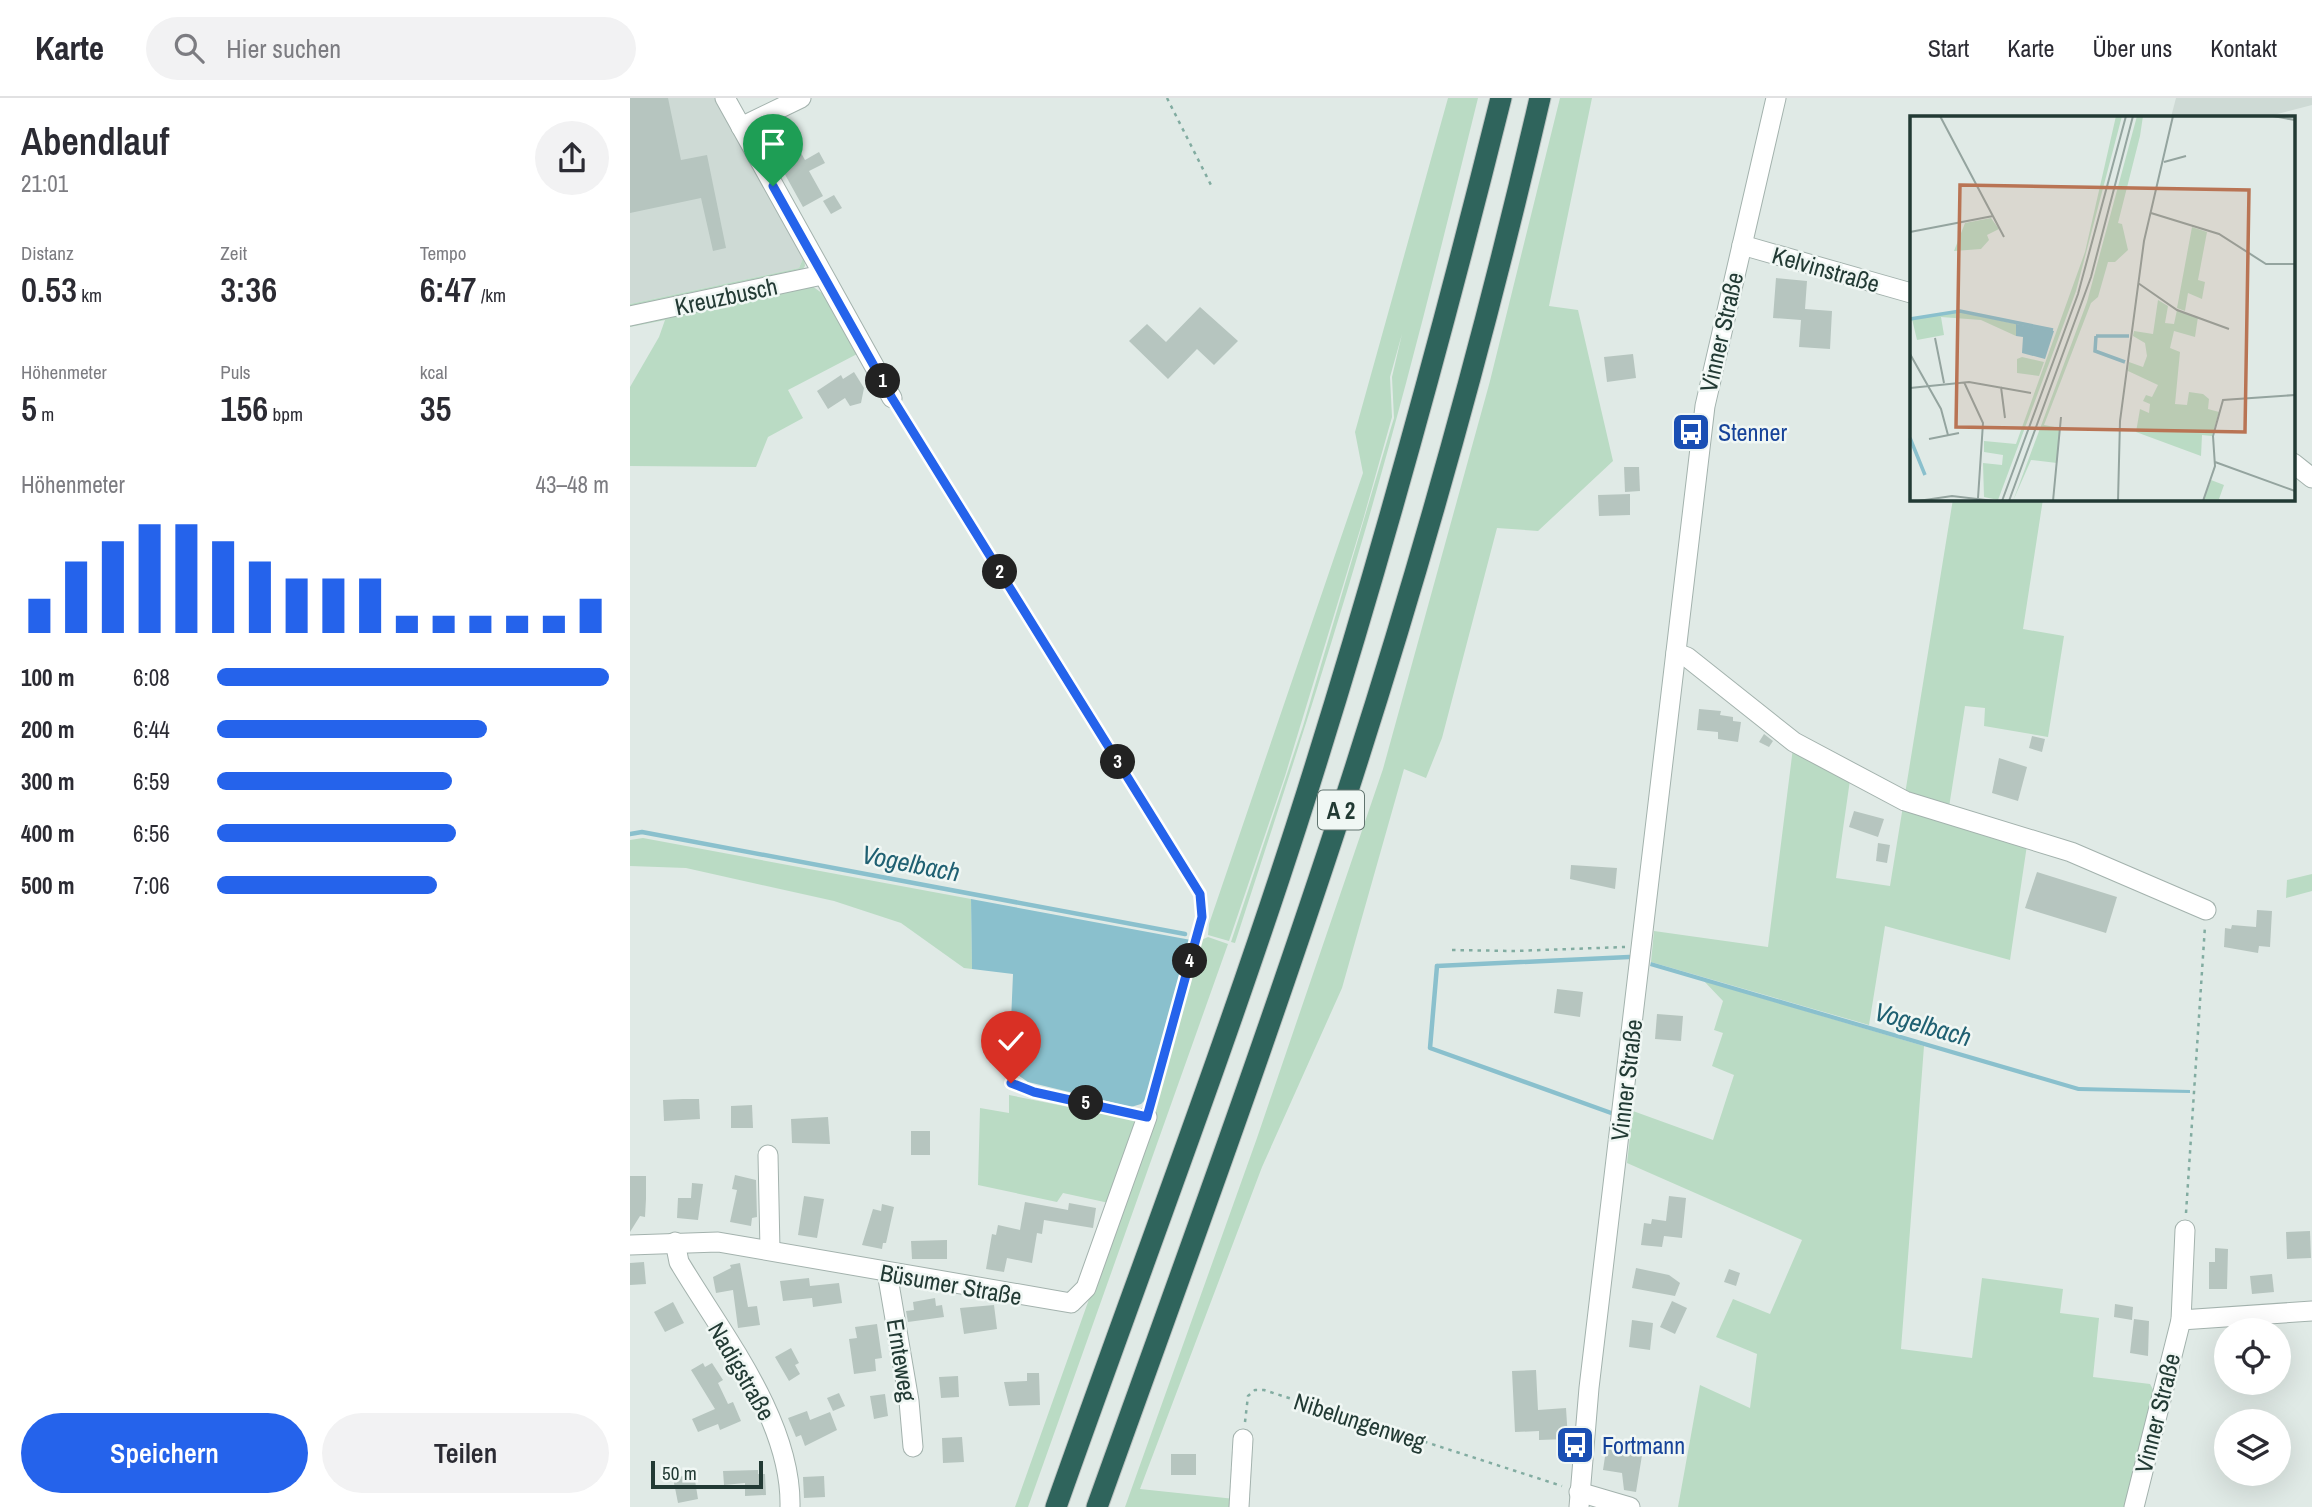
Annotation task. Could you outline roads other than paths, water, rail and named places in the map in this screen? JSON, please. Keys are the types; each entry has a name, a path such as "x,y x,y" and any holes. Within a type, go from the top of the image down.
{"highway":[{"name":"A 2","path":"1056,1507 1255,948 1310,781 1421,408 1501,98"},
{"name":"A 2","path":"1097,1507 1302,929 1352,777 1437,496 1540,98"}],"street":[{"path":"725,98 892,398"},
{"path":"741,127 801,98"},
{"name":"Vinner Straße","path":"1579,1499 1709,377 1776,98"},
{"name":"Kelvinstraße","path":"1742,245 1910,293"},
{"name":"Kreuzbusch","path":"630,317 822,275"},
{"path":"2294,464 2312,478"},
{"path":"1676,653 1687,657 1794,742 1895,796 2071,852 2207,910"},
{"name":"Büsumer Straße","path":"630,1245 718,1242 1062,1303 1078,1299 1086,1288 1147,1117"},
{"path":"768,1155 770,1250"},
{"name":"Vinner Straße","path":"2134,1507 2181,1320 2185,1230"},
{"name":"Nadigstraße","path":"675,1242 678,1262 773,1423 785,1459 790,1507"},
{"name":"Ernteweg","path":"887,1272 909,1401 913,1447"},
{"path":"2181,1320 2312,1311"},
{"path":"1239,1507 1243,1439"},
{"path":"1579,1499 1630,1507"}],"water":[{"path":"971,899 1191,940 1146,1099 1141,1104 1131,1107 1028,1082 1009,1069 1013,974 972,969"},
{"path":"1651,962 2079,1087 2190,1090 2190,1093 2078,1091 1650,966"}],"waterway":[{"name":"Vogelbach","path":"630,834 642,832 1185,934"},
{"name":"Vogelbach","path":"1437,966 1629,957"},
{"path":"1437,966 1430,1048 1614,1114"}],"place":[{"name":"Stenner","path":"1691,432"},
{"name":"Fortmann","path":"1575,1445"}]}
